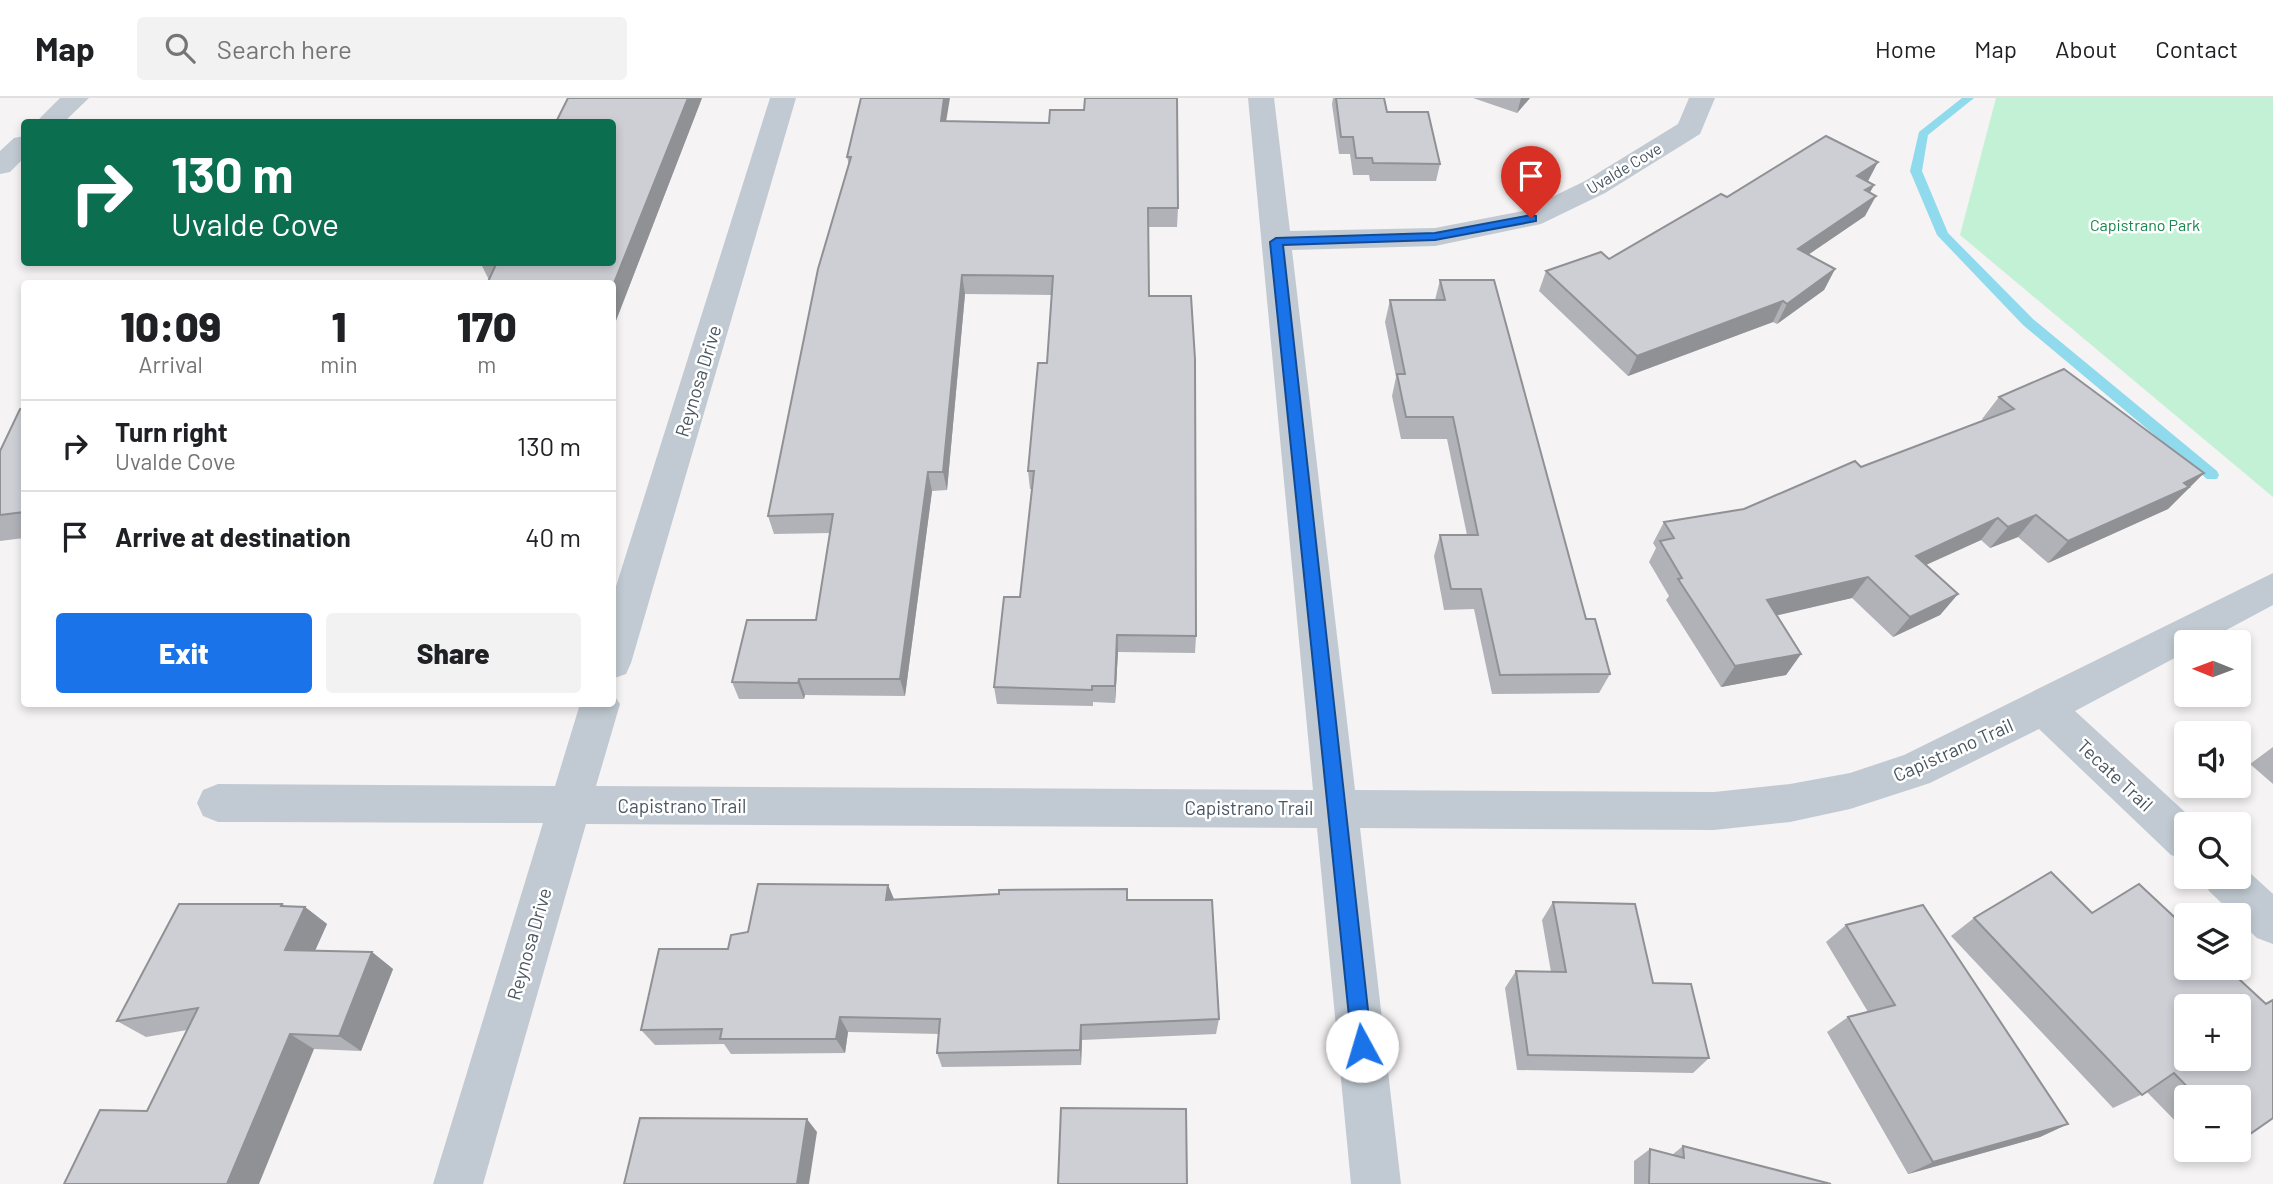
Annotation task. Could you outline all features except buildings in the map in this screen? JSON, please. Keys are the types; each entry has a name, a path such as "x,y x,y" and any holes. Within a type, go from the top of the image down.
{"street":[{"path":"52,119 76,98"},
{"name":"Reynosa Drive","path":"616,650 783,98"},
{"path":"1261,98 1377,1184"},
{"name":"Uvalde Cove","path":"1276,242 1435,237 1531,218 1595,187 1690,128 1702,98"},
{"path":"0,166 21,147"},
{"name":"Capistrano Trail","path":"218,803 1656,813 1714,811 1790,803 1850,791 1915,770 2044,708 2273,588"},
{"name":"Reynosa Drive","path":"458,1184 599,707"},
{"name":"Tecate Trail","path":"2044,708 2174,830"},
{"path":"2237,889 2273,923"}],"green space":[{"name":"Capistrano Park","path":"1996,98 2273,98 2273,497 1960,235"}],"waterway":[{"path":"1969,98 1923,134 1916,171 1943,235 2028,322 2212,475"}],"route":[{"path":"1362,1046 1276,242 1435,237 1492,228 1531,218"}]}
